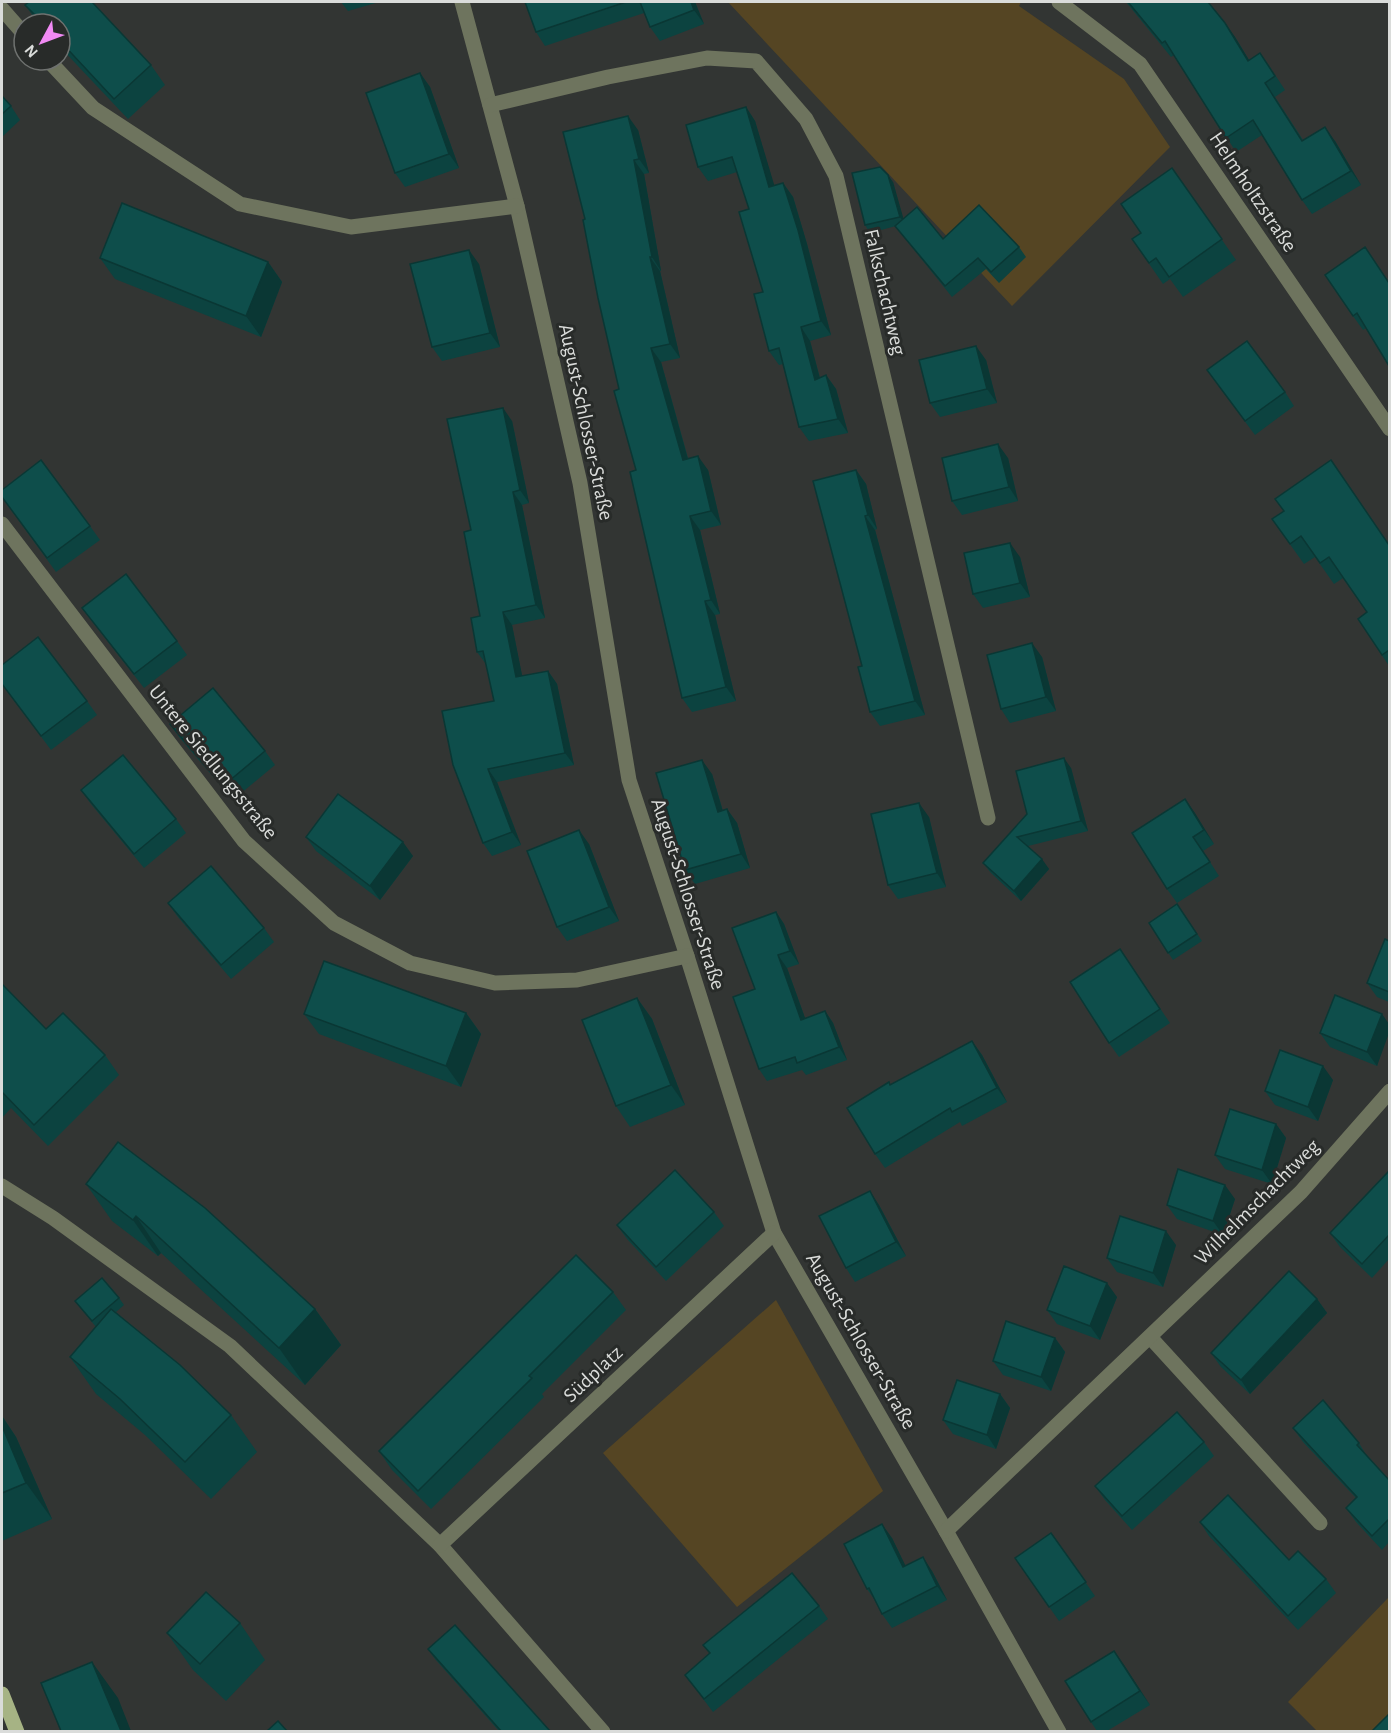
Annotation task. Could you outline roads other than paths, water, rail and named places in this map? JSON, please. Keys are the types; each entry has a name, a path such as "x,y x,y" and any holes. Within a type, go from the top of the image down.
{"main road":[{"path":"2,1694 17,1731"}],"street":[{"name":"August-Schlosser-Straße","path":"462,2 517,206 580,483 629,780 774,1233 1059,1731"},
{"name":"Helmholtzstraße","path":"1059,2 1140,64 1389,429"},
{"path":"2,9 12,20"},
{"name":"Falkschachtweg","path":"490,105 608,77 707,58 756,61 806,119 836,176 988,818"},
{"path":"59,72 93,108 240,204 351,227 517,206"},
{"name":"Untere Siedlungsstraße","path":"2,524 244,841 334,923 410,963 495,983 577,980 687,956"},
{"name":"Wilhelmschachtweg","path":"946,1531 1301,1192 1389,1091"},
{"path":"2,1186 53,1218 230,1346 440,1545 603,1731"},
{"name":"Südplatz","path":"440,1545 774,1233"},
{"path":"1150,1337 1320,1523"}]}
